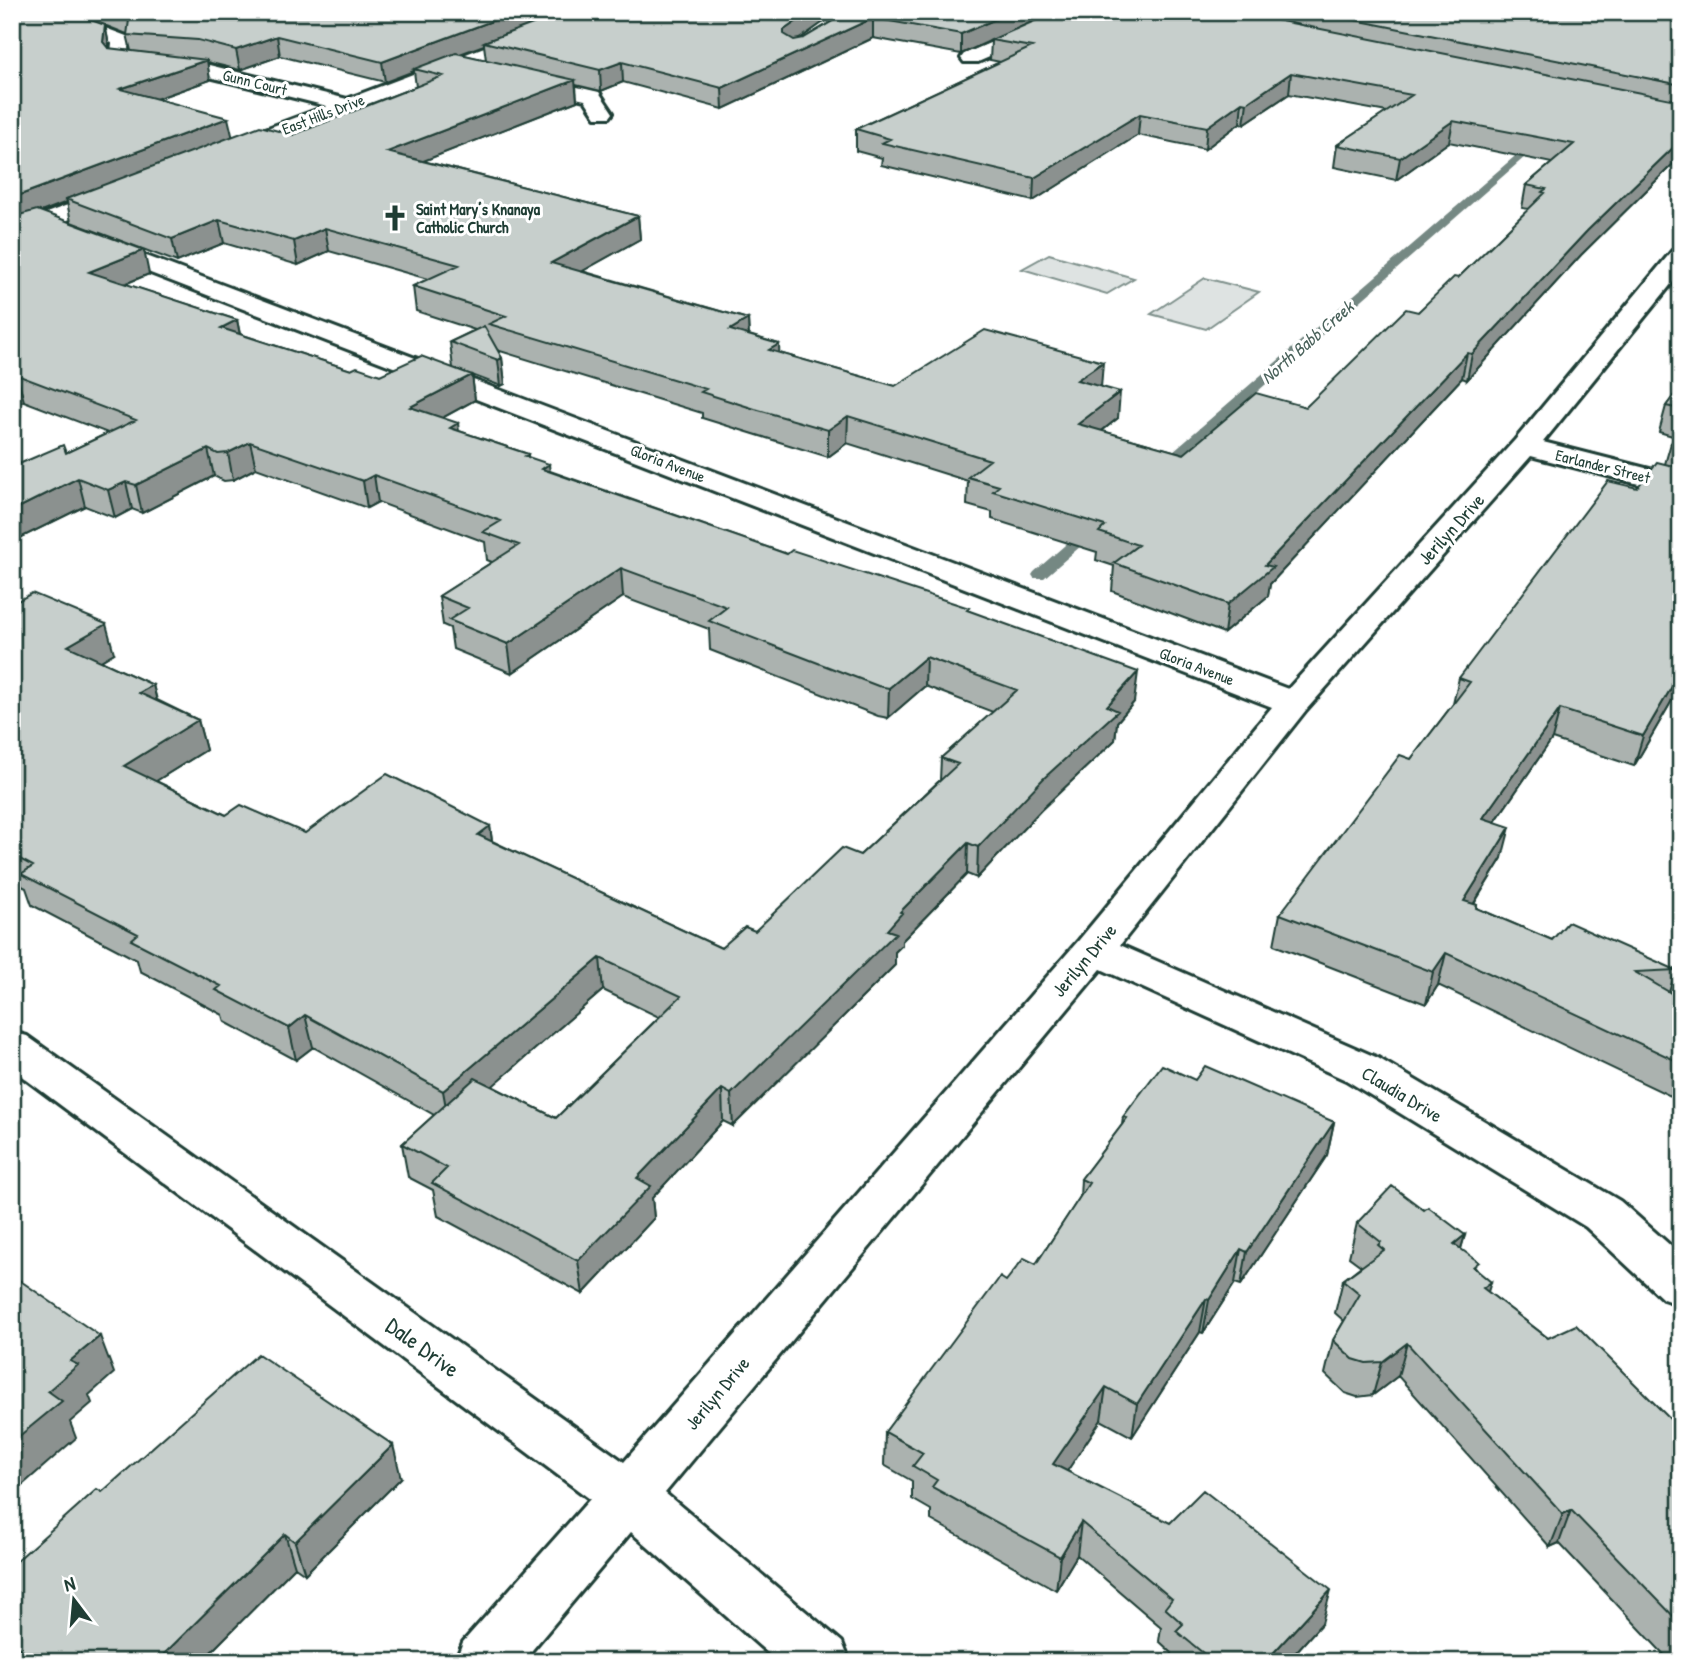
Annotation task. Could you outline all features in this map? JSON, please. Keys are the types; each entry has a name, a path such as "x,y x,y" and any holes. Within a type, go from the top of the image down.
{"street":[{"name":"Gunn Court","path":"50,12 64,22 111,35 122,41 119,47 121,62 201,69 348,104"},
{"name":"East Hills Drive","path":"208,159 594,12"},
{"path":"971,58 1077,12"},
{"path":"454,64 592,96 603,113"},
{"path":"12,234 131,188"},
{"name":"Gloria Avenue","path":"42,222 1294,703"},
{"name":"Jerilyn Drive","path":"484,1662 1094,950 1294,703 1525,446 1679,261"},
{"name":"Earlander Street","path":"1525,446 1681,486"},
{"name":"Claudia Drive","path":"1094,950 1362,1069 1603,1214 1681,1285"},
{"name":"Dale Drive","path":"12,1047 628,1496 821,1662"}],"shaded area":[{"path":"1049,254 1134,278 1107,294 1022,269"},
{"path":"1205,278 1259,292 1206,329 1151,314"}],"building":[{"path":"12,12 68,12 105,25 103,42 108,48 207,60 120,89 228,118 12,198"},
{"path":"118,12 516,12 382,62 277,36 236,50 198,40 127,35 129,20 126,15"},
{"path":"565,12 810,12 784,30 784,34 794,40 804,38 848,12 1012,12 961,34 873,18 722,88 622,62 600,70 484,42"},
{"path":"1055,12 1236,12 1681,101 1681,140 1587,231 1472,354 1467,353 1265,565 1273,567 1228,604 1114,563 1138,545 1099,532 1105,526 993,491 999,486 968,477 990,460 848,416 828,430 755,409 701,392 706,389 489,324 506,316 413,286 459,265 325,228 294,241 219,220 172,239 66,199 260,126 293,135 443,76 414,69 456,53 575,80 387,152 638,216 551,263 748,319 730,330 779,344 769,350 895,386 985,330 1103,362 1077,380 1120,392 1078,424 1184,454 1256,393 1306,407 1406,309 1418,312 1454,277 1458,278 1545,193 1542,192 1546,189 1526,185 1574,144 1453,121 1400,158 1337,145 1412,95 1291,73 1247,103 1242,102 1207,127 1140,114 1034,178 882,143 890,139 856,129 1032,47 991,40"},
{"path":"1315,12 1681,12 1681,85"},
{"path":"37,210 144,250 89,272 237,320 221,328 351,370 357,367 380,375 421,356 472,375 410,407 458,423 450,428 528,454 525,456 549,464 542,469 787,554 792,550 969,608 967,610 1138,672 1107,706 1118,711 1043,779 978,847 968,843 900,912 902,913 887,930 896,933 731,1094 722,1089 637,1178 651,1186 578,1261 432,1183 447,1168 402,1144 475,1078 556,1118 681,996 600,958 443,1091 305,1015 289,1028 216,990 221,986 131,940 138,934 21,874 33,866 12,855 12,604 32,593 106,624 68,646 153,685 139,693 198,720 124,766 226,815 241,805 305,833 387,774 490,826 478,835 721,948 745,927 755,931 842,848 860,855 958,764 941,758 1017,690 926,657 889,688 878,686 709,621 727,607 621,568 508,644 449,620 468,608 439,596 519,545 483,532 501,521 374,475 363,481 250,442 228,453 218,454 208,449 136,485 126,482 108,490 78,478 12,511 12,467 63,445 66,453 136,420 17,375 12,376 12,217"},
{"path":"484,326 502,358 498,360 450,342"},
{"path":"1681,386 1681,409 1666,406"},
{"path":"1681,431 1681,446 1671,443"},
{"path":"1657,462 1681,468 1681,671 1643,736 1560,709 1483,818 1510,827 1464,901 1552,940 1568,922 1676,970 1635,972 1681,999 1681,1063 1446,953 1433,972 1280,914 1400,755 1411,759 1470,682 1459,678 1608,481 1637,488"},
{"path":"1162,1065 1195,1080 1205,1066 1334,1122 1247,1252 1241,1249 1209,1300 1206,1299 1137,1404 1106,1387 1053,1464 1170,1523 1203,1490 1331,1590 1265,1662 1203,1662 1208,1657 1176,1631 1183,1624 1165,1608 1172,1599 1081,1522 1060,1557 932,1487 937,1480 913,1466 923,1453 885,1432 1000,1277 1006,1281 1024,1258 1036,1264 1089,1183 1081,1179 1127,1118 1123,1117"},
{"path":"1392,1186 1424,1210 1428,1207 1465,1235 1454,1244 1479,1262 1473,1267 1491,1282 1483,1288 1548,1338 1576,1325 1681,1430 1681,1624 1571,1510 1563,1514 1407,1343 1382,1362 1366,1363 1353,1359 1333,1340 1360,1294 1343,1280 1384,1250 1378,1245 1381,1242 1357,1223"},
{"path":"12,1275 100,1336 70,1361 78,1365 48,1391 62,1401 12,1442"},
{"path":"258,1354 393,1445 295,1542 285,1534 156,1662 12,1662 22,1650 12,1642 12,1565 97,1489 102,1492"}],"waterway":[{"name":"North Babb Creek","path":"1163,467 1538,141"},
{"name":"North Babb Creek","path":"1039,575 1092,529"}],"place":[{"name":"Saint Mary’s Knanaya Catholic Church","path":"395,218"}]}
